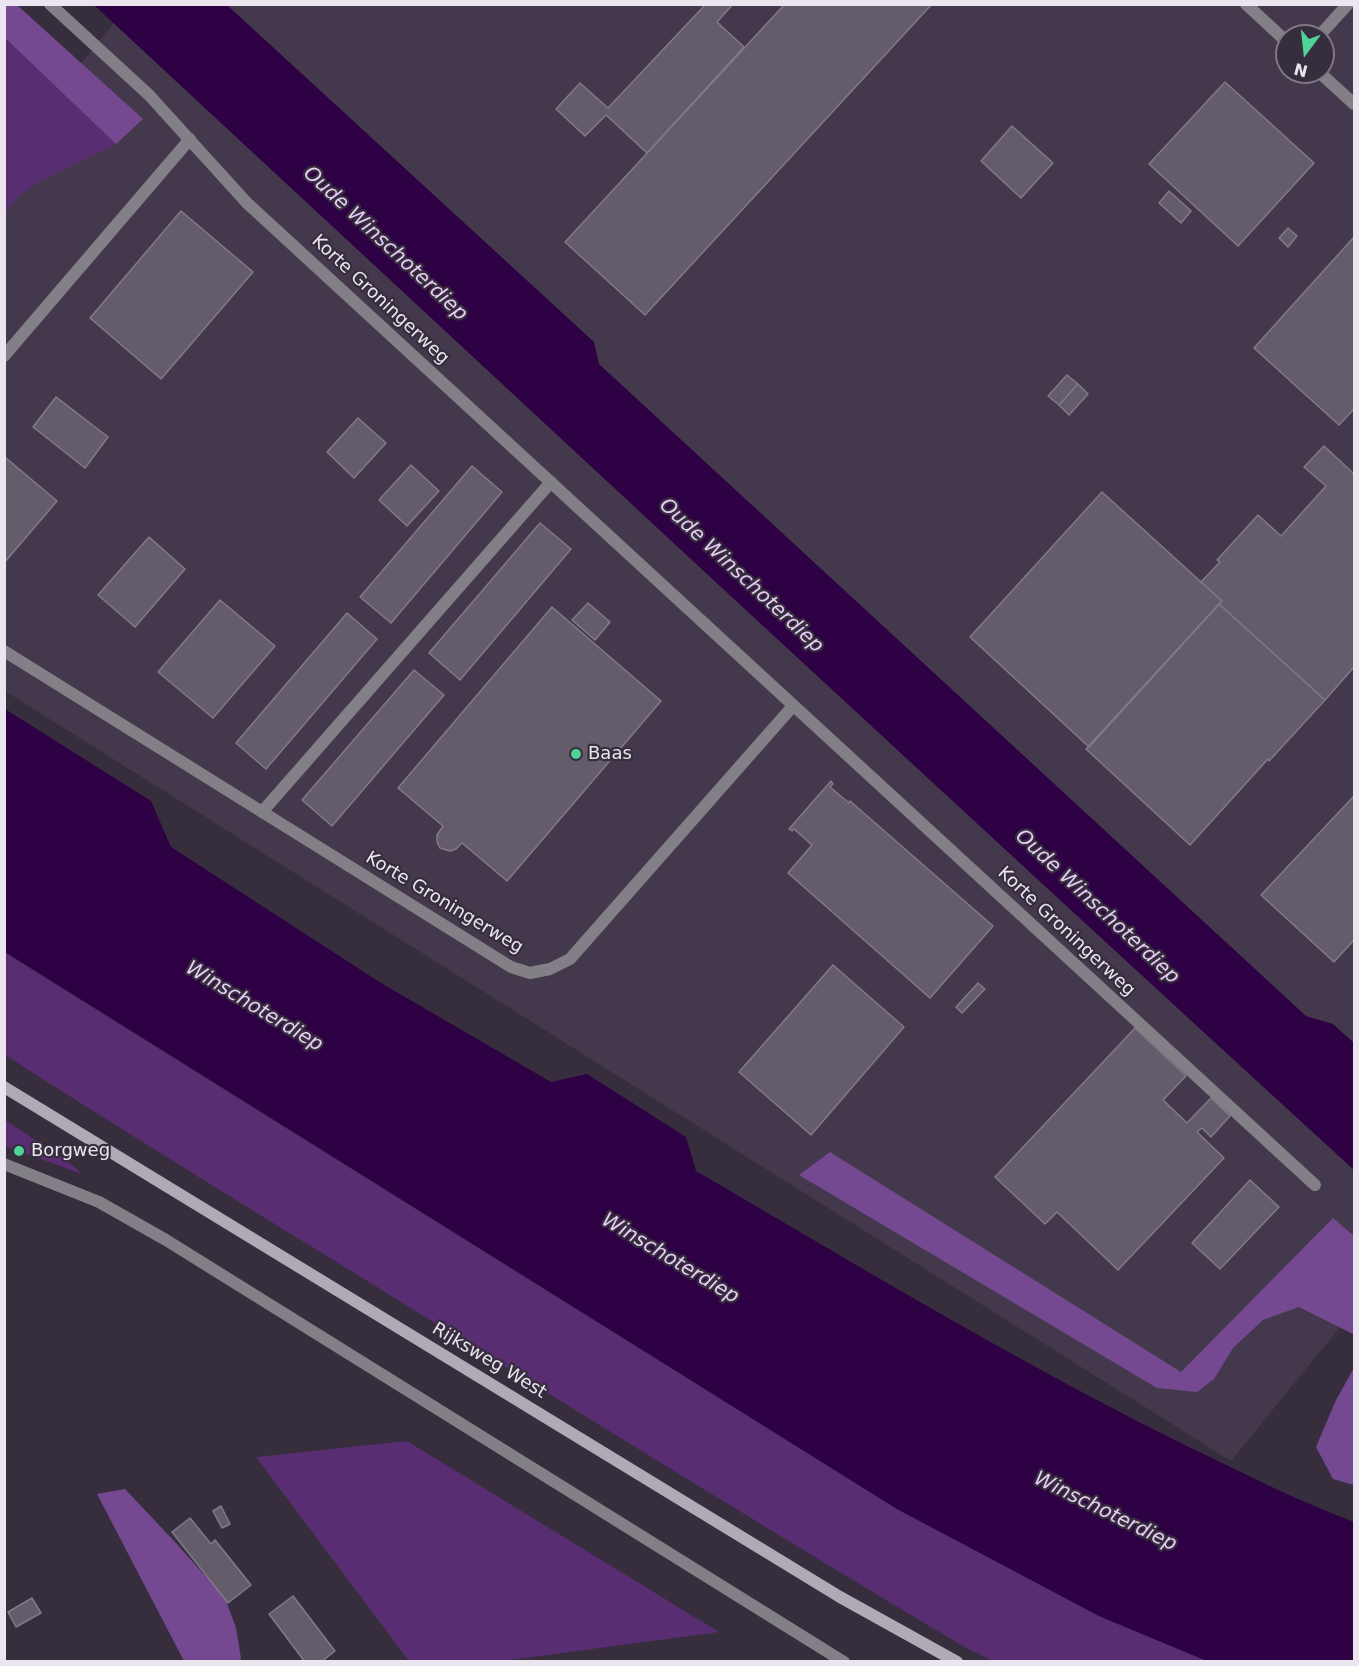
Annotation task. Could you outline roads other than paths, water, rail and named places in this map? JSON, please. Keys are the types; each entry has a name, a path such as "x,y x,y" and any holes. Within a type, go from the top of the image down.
{"main road":[{"name":"Rijksweg West","path":"4,1087 840,1597 957,1662"}],"street":[{"name":"Korte Groningerweg","path":"50,4 149,94 248,203 1315,1185"},
{"path":"1246,4 1275,31"},
{"path":"1330,24 1348,4"},
{"path":"1332,84 1354,104"},
{"path":"4,356 190,139"},
{"path":"262,812 551,482"},
{"name":"Korte Groningerweg","path":"4,651 511,967 530,973 550,969 570,960 794,706"},
{"path":"4,1164 99,1202 166,1240 844,1662"}],"water":[{"name":"Oude Winschoterdiep","path":"94,5 227,5 594,342 599,364 1306,1016 1333,1024 1354,1043 1354,1170 880,734"},
{"name":"Winschoterdiep","path":"5,709 151,801 171,847 381,983 551,1082 587,1074 686,1137 696,1171 879,1278 1126,1415 1271,1486 1354,1522 1354,1661 1207,1661 1099,1616 897,1509 5,952"}],"place":[{"name":"Baas","path":"576,754"},
{"name":"Borgweg","path":"19,1151"}]}
